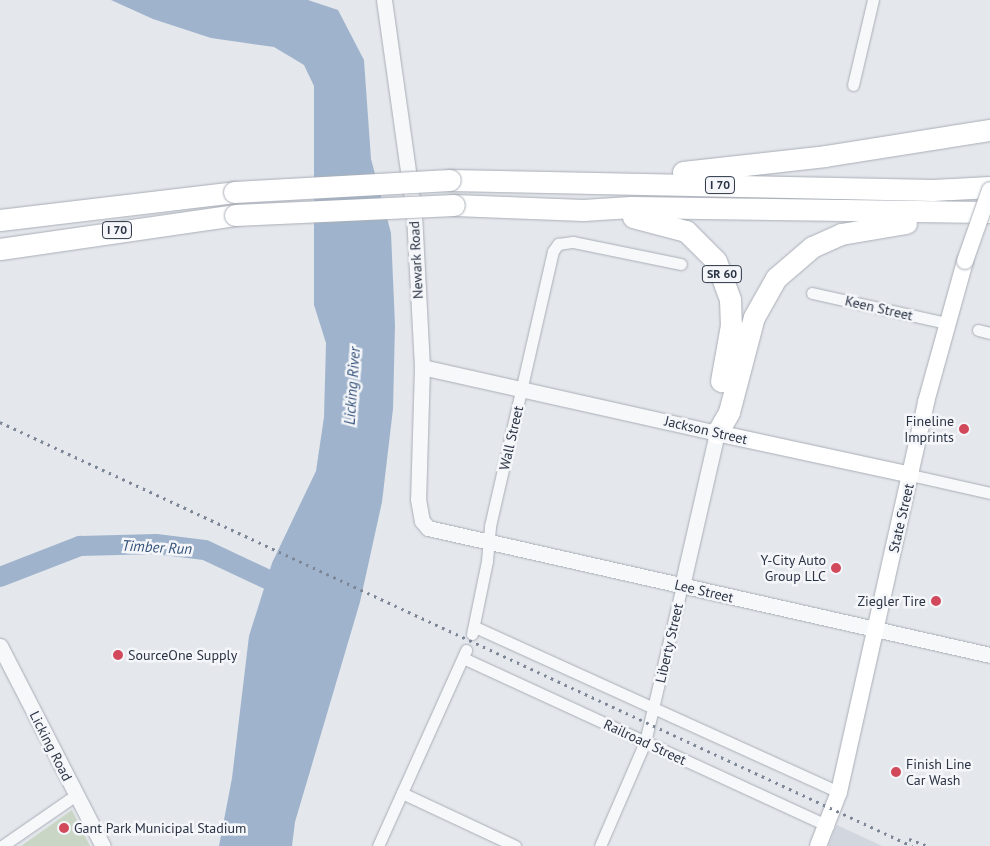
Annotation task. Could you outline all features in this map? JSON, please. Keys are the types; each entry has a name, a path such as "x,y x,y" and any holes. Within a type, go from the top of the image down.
{"highway":[{"path":"575,182 619,175 730,169 990,130"},
{"name":"I 70","path":"0,220 234,192 450,180 933,190 990,189"},
{"name":"I 70","path":"0,249 235,215 454,205 583,210 631,207 990,212"},
{"name":"SR 60","path":"583,210 655,220 686,231 716,261 730,299 731,325 715,410 717,433"},
{"path":"717,433 729,412 754,316 776,278 793,261 812,247 841,234 869,227 990,212"}],"main road":[{"name":"State Street","path":"818,846 828,826 839,792 946,323 990,189"},
{"name":"Jackson Street","path":"717,433 911,475"}],"street":[{"name":"Newark Road","path":"384,0 414,214 422,367 418,498 422,521"},
{"path":"853,85 873,0"},
{"name":"Wall Street","path":"655,708 474,630 489,544 490,526 553,252 558,244 574,242 681,264"},
{"name":"Keen Street","path":"812,293 946,323"},
{"path":"978,330 990,333"},
{"name":"Jackson Street","path":"422,367 717,433"},
{"name":"Liberty Street","path":"600,846 645,742 655,708 717,433"},
{"name":"Jackson Street","path":"911,475 990,493"},
{"name":"Lee Street","path":"422,521 428,528 489,544 990,655"},
{"name":"Licking Road","path":"0,646 103,846"},
{"name":"Railroad Street","path":"402,793 464,654 645,742 828,826"},
{"path":"655,708 839,792"},
{"path":"378,846 402,793 515,846"},
{"path":"2,846 76,795"}],"shaded area":[{"path":"837,825 882,846 828,846"}],"green space":[{"name":"Gant Park Municipal Stadium","path":"72,810 90,846 21,846"}],"water":[{"name":"Licking River","path":"111,0 308,0 338,10 364,60 371,159 391,233 395,325 393,409 382,502 360,602 295,822 292,846 219,846 232,778 249,636 272,563 316,471 324,417 326,343 314,305 314,86 304,65 274,47 211,38 153,19"}],"waterway":[{"name":"Timber Run","path":"0,577 80,546 156,544 205,550 290,590"}],"railway":[{"path":"0,422 912,846"},
{"path":"909,839 928,846"}],"place":[{"name":"Fineline Imprints","path":"964,429"},
{"name":"Y-City Auto Group LLC","path":"836,568"},
{"name":"Ziegler Tire","path":"936,601"},
{"name":"SourceOne Supply","path":"118,655"},
{"name":"Finish Line Car Wash","path":"896,772"},
{"name":"Gant Park Municipal Stadium","path":"64,828"}]}
